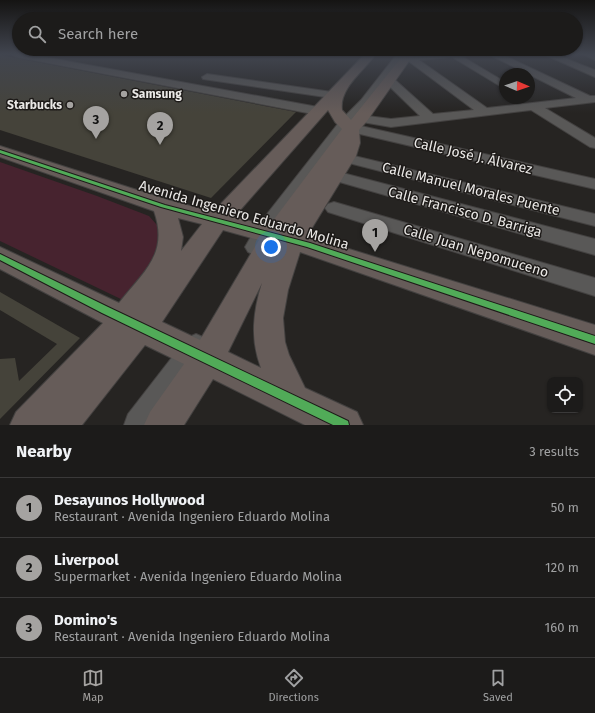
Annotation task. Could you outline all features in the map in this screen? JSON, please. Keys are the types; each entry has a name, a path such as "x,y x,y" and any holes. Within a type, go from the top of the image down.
{"main road":[{"path":"350,74 332,91 334,110 338,118 353,124"},
{"path":"163,425 200,355 277,236 334,176 346,158 352,141 353,124 395,74"},
{"name":"Avenida Ingeniero Eduardo Molina","path":"0,150 163,206 277,236 372,265 595,340"},
{"path":"29,425 107,342 139,326 162,268 169,255 172,234 163,206"},
{"path":"58,425 221,222"},
{"path":"277,236 277,282 271,304 268,325 269,343 274,361 292,399"},
{"path":"0,257 344,425"}],"street":[{"path":"185,74 332,91"},
{"path":"221,222 332,91 352,74"},
{"path":"277,236 353,124 365,102 391,74"},
{"path":"434,74 485,112"},
{"path":"485,74 499,82"},
{"path":"537,74 592,100"},
{"path":"207,77 332,91"},
{"path":"390,81 431,119"},
{"path":"311,84 332,91"},
{"path":"535,103 592,100"},
{"path":"353,124 391,123 431,119 485,112 527,104"},
{"path":"534,104 595,144"},
{"name":"Calle José J. Álvarez","path":"353,124 595,184"},
{"name":"Calle Manuel Morales Puente","path":"346,158 595,220"},
{"name":"Calle Francisco D. Barriga","path":"334,176 595,247"},
{"name":"Calle Juan Nepomuceno","path":"334,208 595,287"},
{"path":"76,425 135,356 139,326"},
{"path":"139,425 200,355"}],"shaded area":[{"path":"0,162 149,216 164,233 158,255 125,301 0,241"}],"building":[{"path":"0,74 98,74 296,112 211,198 0,130"},
{"path":"0,292 80,338 0,419 0,359 15,358 19,381 57,344 0,310"}],"cycle path":[{"path":"0,151 163,206 308,245 595,340"},
{"path":"0,257 105,310 344,425"}],"place":[{"name":"Samsung","path":"124,94"},
{"name":"Starbucks","path":"70,105"},
{"name":"Domino's","path":"96,139"},
{"name":"Liverpool","path":"160,145"},
{"name":"Desayunos Hollywood","path":"375,252"}]}
